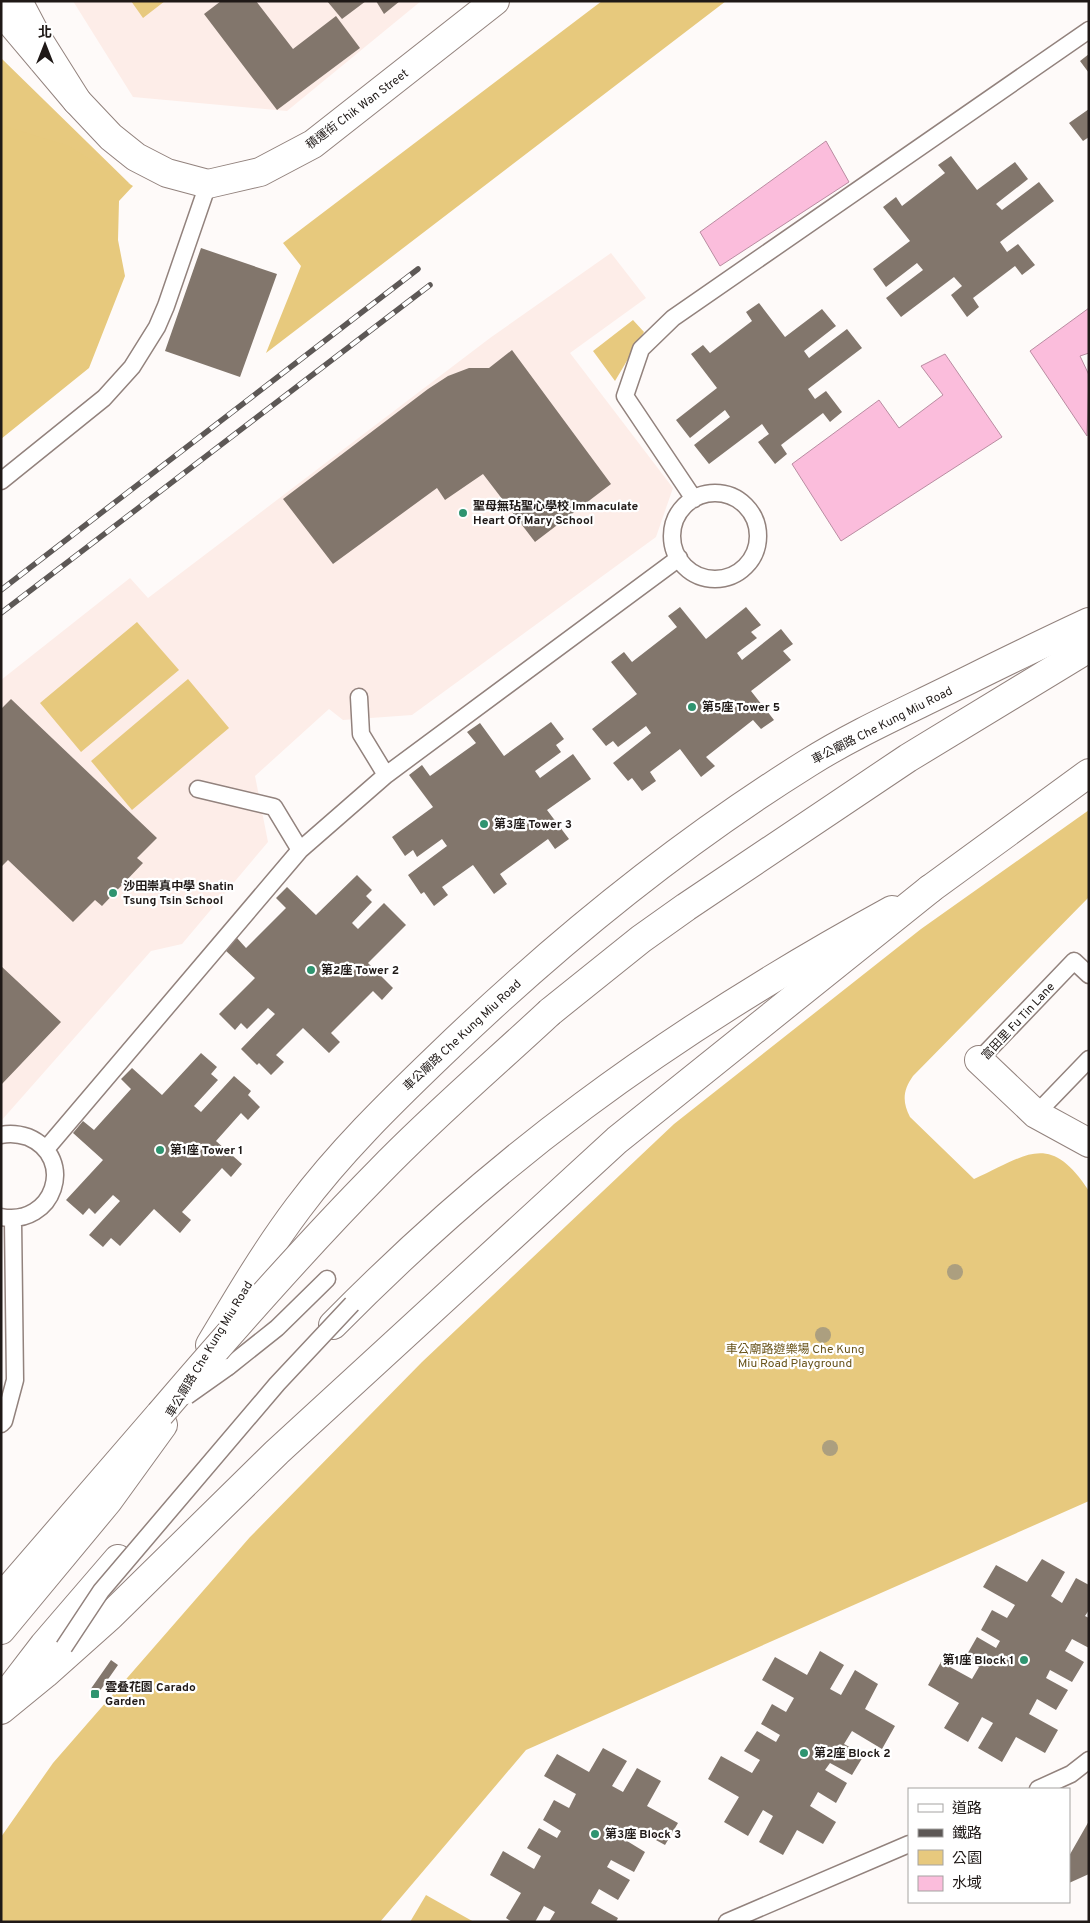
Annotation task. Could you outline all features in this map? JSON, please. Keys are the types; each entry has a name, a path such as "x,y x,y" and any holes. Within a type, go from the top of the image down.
{"main road":[{"path":"18,1 38,39 77,101"},
{"name":"積運街 Chik Wan Street","path":"1,11 77,101 111,137 136,157 167,173 208,184 260,172 313,144 495,1"},
{"name":"車公廟路 Che Kung Miu Road","path":"1,1630 108,1501 163,1426 236,1302 298,1208 369,1126 470,1027 534,968 638,882 757,796 811,762 876,725 1089,622"},
{"path":"1,1598 264,1293 380,1171 447,1106 550,1012 641,939 686,907 908,758 1089,648"},
{"path":"1,1710 110,1616 278,1452 616,1140 930,889 1089,773"},
{"path":"1,1701 44,1646 157,1514 326,1332 378,1279 426,1235 538,1141 645,1062 754,991 833,943 930,889"},
{"name":"富田里 Fu Tin Lane","path":"979,1060 1036,1114 1089,1143"}],"lane":[{"path":"694,499 625,396 641,349 673,318 1089,30"},
{"path":"1,481 104,398 119,383 145,348 166,306 208,184"},
{"path":"722,493 735,498 746,506 754,518 758,532 757,546 752,559 741,569 729,576 715,578 701,576 688,569 679,558 673,546 672,532 676,519 683,507 694,499 707,494 722,493"},
{"path":"46,1150 300,850 386,775 679,558"},
{"path":"359,697 361,734 386,775"},
{"path":"198,789 274,807 300,850"},
{"name":"富田里 Fu Tin Lane","path":"979,1060 1074,962 1089,975"},
{"path":"1036,1114 1089,1059"},
{"path":"1,1135 22,1135 35,1140 46,1150 53,1161 55,1175 54,1189 48,1200 38,1211 26,1217 7,1218 15,1380 4,1421 1,1424"},
{"path":"160,1414 228,1367 278,1328 328,1279"},
{"path":"45,1674 101,1591 277,1384 352,1304"},
{"path":"1040,1788 1071,1774 1089,1760"},
{"path":"727,1922 908,1844"}],"shaded area":[{"path":"73,1 421,1 287,111 133,97"},
{"path":"602,1 726,1 266,353 301,266 283,243"},
{"path":"1,125 69,146 133,186 119,201 118,240 125,276 89,368 1,439"},
{"path":"611,253 646,298 570,353 673,488 656,537 412,715 343,720 329,709 255,776 268,842 182,944 151,951 1,1121 1,680 130,578 148,598 490,338"}],"green space":[{"path":"131,1 165,1 143,18"},
{"path":"1,58 130,184 1,136"},
{"path":"633,320 644,332 615,381 593,351"},
{"path":"137,622 179,670 81,752 40,703"},
{"path":"188,679 229,728 132,810 91,761"},
{"name":"車公廟路遊樂場 Che Kung Miu Road Playground","path":"1089,810 1089,897 913,1076 907,1086 905,1101 910,1117 974,1179 1023,1157 1049,1154 1061,1160 1075,1172 1089,1191 1089,1501 526,1750 380,1922 1,1922 1,1837 53,1763 250,1537 422,1362 674,1124 921,929"},
{"path":"426,1895 474,1922 410,1922"}],"water":[{"path":"826,141 849,182 720,266 700,232"},
{"path":"1089,308 1089,353 1080,356 1089,375 1087,436 1030,351"},
{"path":"945,354 1002,437 841,541 792,464 879,400 899,428 943,395 921,366"}],"building":[{"path":"221,1 256,1 293,49 336,16 360,48 277,110 204,14"},
{"path":"327,1 366,1 342,19"},
{"path":"376,1 400,1 384,14"},
{"path":"1089,54 1089,73 1080,61"},
{"path":"1089,109 1089,137 1083,141 1069,123"},
{"path":"951,156 977,190 1015,162 1028,179 996,204 1002,210 1039,182 1054,201 1000,242 1007,252 1018,244 1035,265 1022,275 1015,266 973,298 979,307 967,317 951,295 962,286 954,277 901,317 886,298 923,270 917,263 886,287 873,269 910,241 883,207 896,197 902,206 945,173 938,165"},
{"path":"201,248 277,274 240,377 165,351"},
{"path":"759,303 785,337 822,309 836,326 804,351 809,358 847,329 862,348 808,389 815,399 826,391 842,412 830,422 823,413 781,445 787,454 775,464 758,442 769,434 762,424 709,464 694,445 730,417 725,410 690,438 676,420 717,388 691,354 703,345 710,353 752,321 746,312"},
{"path":"512,350 611,484 535,542 483,474 445,500 437,488 333,564 283,499 428,389 448,376 469,368 489,368"},
{"name":"第5座 Tower 5","path":"680,607 706,639 746,607 761,625 751,632 757,638 737,653 742,660 781,629 793,644 783,651 791,660 751,691 774,720 761,729 753,720 706,757 715,766 701,777 680,749 650,772 656,781 642,791 632,778 628,781 613,763 651,733 646,726 618,747 613,741 606,746 592,729 637,694 611,662 624,652 632,662 677,627 668,616"},
{"path":"11,699 157,838 137,858 143,863 102,906 95,900 73,922 8,860 1,867 1,709"},
{"name":"第3座 Tower 3","path":"551,722 564,739 556,745 561,752 535,771 540,778 573,754 591,779 547,810 569,839 555,849 548,839 500,874 507,884 494,894 473,865 442,887 448,895 434,906 424,892 421,894 408,875 447,846 442,839 417,857 413,850 405,856 392,837 433,807 409,775 422,765 430,776 476,743 467,732 480,723 504,756"},
{"name":"第2座 Tower 2","path":"357,875 372,890 366,896 372,902 352,923 358,929 384,903 406,925 368,963 393,988 382,1000 373,991 331,1033 340,1042 329,1053 303,1028 276,1055 284,1062 271,1075 259,1063 257,1065 241,1049 275,1014 268,1008 247,1029 241,1023 235,1030 219,1014 255,978 225,950 237,938 246,948 286,908 276,898 287,887 316,915"},
{"path":"1,966 61,1022 1,1085"},
{"name":"第1座 Tower 1","path":"201,1053 217,1067 211,1074 218,1080 194,1106 201,1112 234,1076 251,1091 248,1095 260,1107 248,1120 241,1113 216,1141 242,1164 231,1177 222,1168 182,1212 191,1220 180,1233 154,1209 120,1246 111,1238 103,1247 89,1235 120,1201 113,1195 95,1214 89,1208 83,1215 66,1200 103,1160 73,1133 83,1121 94,1130 131,1089 121,1079 132,1068 162,1095"},
{"name":"第1座 Block 1","path":"1042,1559 1065,1572 1051,1596 1062,1603 1076,1578 1089,1585 1089,1610 1085,1616 1089,1618 1089,1648 1072,1639 1065,1651 1084,1662 1072,1682 1050,1670 1046,1678 1068,1690 1056,1710 1037,1699 1029,1714 1058,1730 1045,1753 1016,1737 1002,1762 978,1748 993,1723 982,1717 968,1742 944,1728 959,1703 928,1685 941,1662 972,1679 979,1667 965,1658 977,1637 996,1648 1000,1641 981,1630 992,1610 1007,1618 1015,1605 983,1587 996,1565 1027,1582"},
{"name":"第2座 Block 2","path":"820,1651 844,1665 830,1689 841,1695 855,1670 878,1684 865,1709 895,1726 882,1749 852,1731 844,1744 864,1755 852,1775 830,1763 825,1770 847,1783 836,1803 818,1792 810,1806 836,1822 823,1844 797,1830 783,1855 759,1842 773,1816 763,1810 748,1836 724,1822 739,1797 708,1779 721,1756 752,1773 760,1760 744,1751 757,1731 776,1742 780,1735 761,1724 772,1704 786,1712 794,1698 762,1680 775,1657 807,1675"},
{"path":"111,1660 118,1665 97,1695 90,1690"},
{"name":"第3座 Block 3","path":"603,1748 627,1761 612,1786 623,1792 637,1768 661,1781 647,1806 678,1823 665,1845 634,1828 627,1841 645,1852 634,1872 611,1860 607,1867 630,1880 618,1900 599,1889 591,1903 618,1918 616,1922 549,1922 555,1912 544,1906 535,1922 512,1922 506,1918 521,1893 490,1875 503,1851 534,1869 541,1856 527,1848 539,1828 557,1838 561,1831 543,1820 554,1800 569,1808 576,1794 544,1776 557,1754 589,1772"},
{"path":"1089,1821 1089,1874 1070,1883 1070,1854"}],"railway":[{"path":"1,590 418,269"},
{"path":"1,613 430,285"}],"place":[{"name":"聖母無玷聖心學校 Immaculate Heart Of Mary School","path":"463,513"},
{"name":"第5座 Tower 5","path":"692,707"},
{"name":"第3座 Tower 3","path":"484,824"},
{"name":"沙田崇真中學 Shatin Tsung Tsin School","path":"113,893"},
{"name":"第2座 Tower 2","path":"311,970"},
{"name":"第1座 Tower 1","path":"160,1150"},
{"name":"第1座 Block 1","path":"1024,1660"},
{"name":"雲叠花園 Carado Garden","path":"95,1694"},
{"name":"第2座 Block 2","path":"804,1753"},
{"name":"第3座 Block 3","path":"595,1834"}]}
